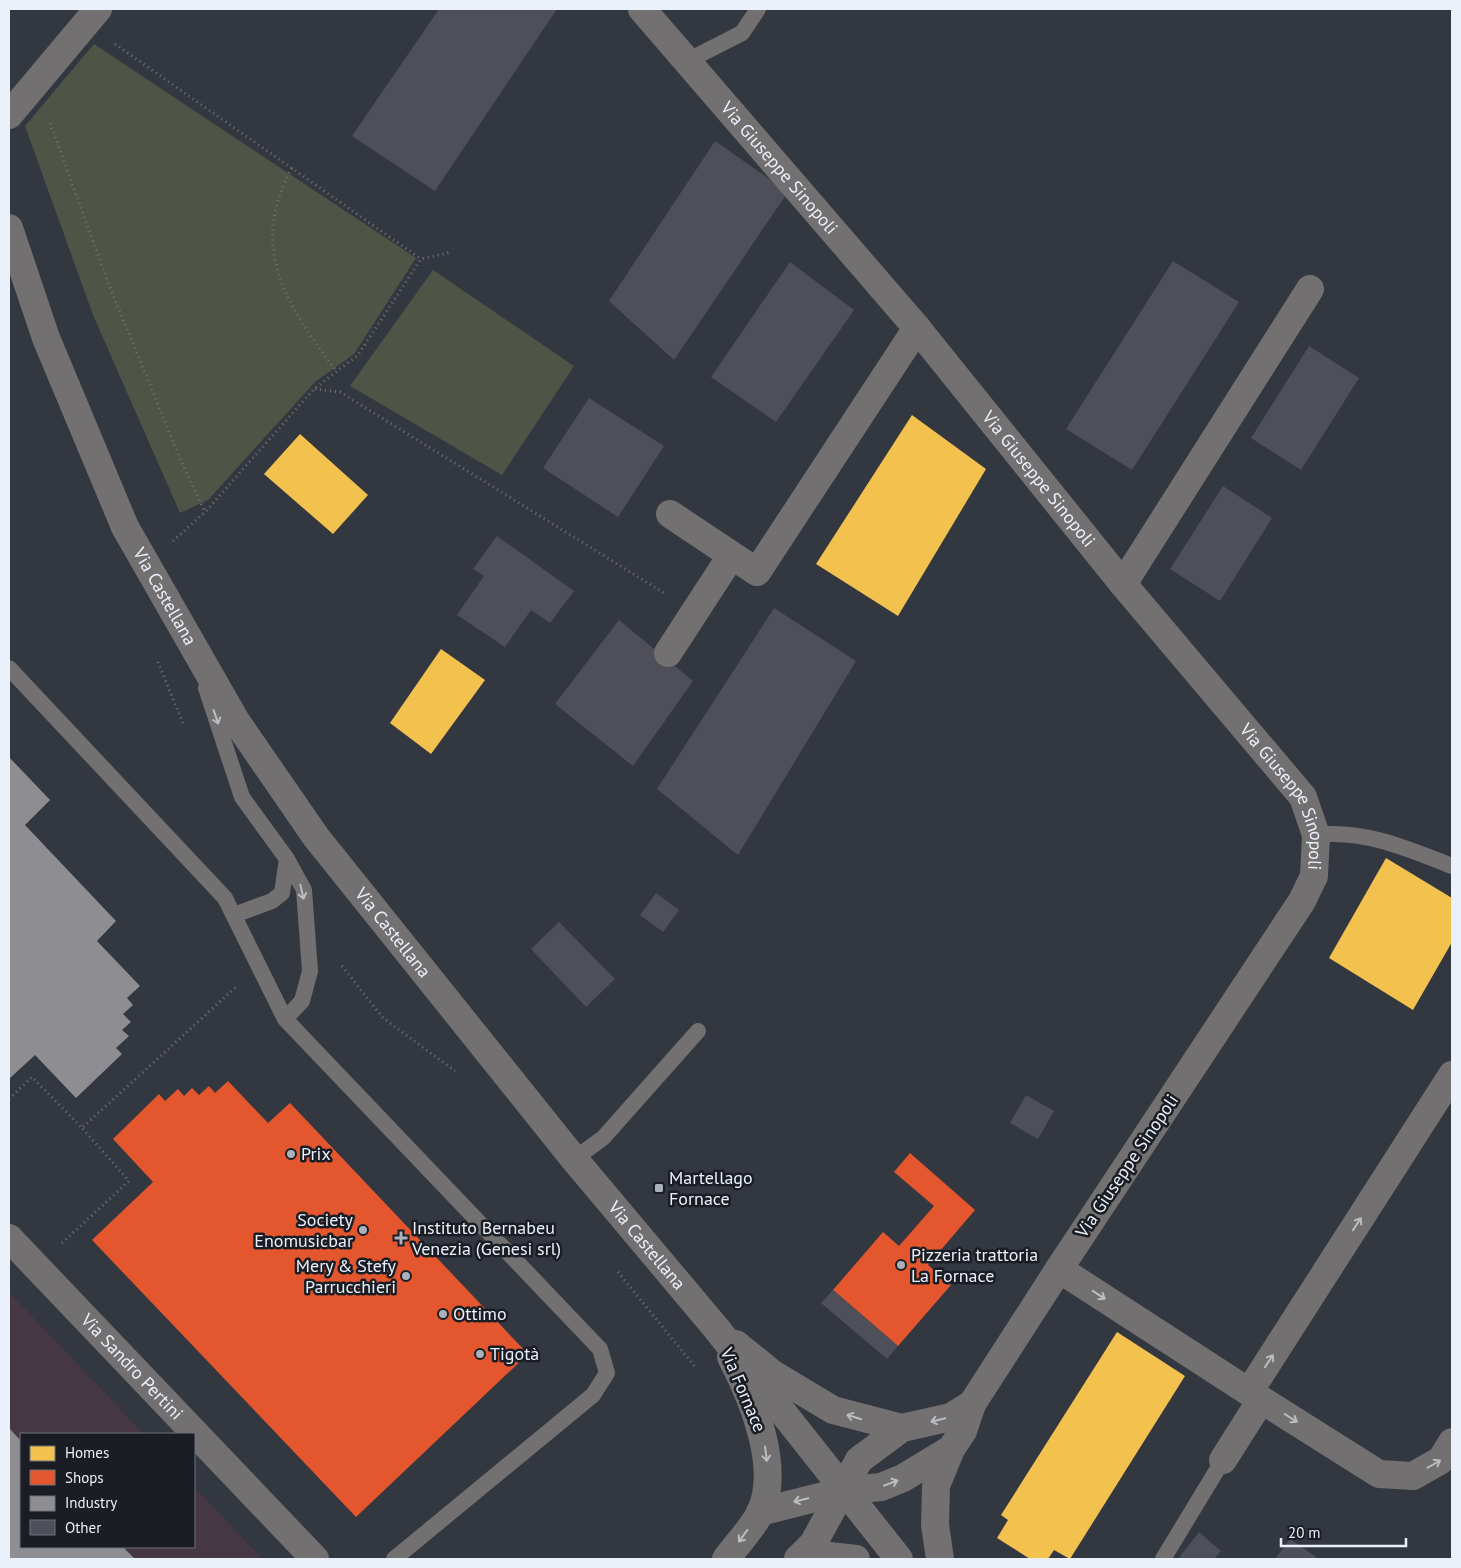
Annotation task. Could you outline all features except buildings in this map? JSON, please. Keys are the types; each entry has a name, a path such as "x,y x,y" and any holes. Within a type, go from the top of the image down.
{"street":[{"name":"Via Giuseppe Sinopoli","path":"642,9 917,328 1123,584 1303,797 1316,835 1314,876 1302,901 1058,1269 972,1404 963,1431 951,1449 936,1486 935,1525 940,1559"},
{"path":"9,115 92,16"},
{"name":"Via Castellana","path":"9,228 46,338 125,527 236,720 316,837 574,1159 716,1328 899,1559"},
{"path":"1123,584 1310,289"},
{"path":"670,514 756,572 917,328"},
{"path":"668,653 731,556"},
{"path":"1223,1460 1256,1396 1451,1080"},
{"name":"Via Sandro Pertini","path":"9,1238 316,1559"},
{"path":"1058,1269 1379,1474 1413,1476 1441,1460 1452,1442"},
{"name":"Via Giuseppe Sinopoli","path":"716,1328 773,1374 833,1410 902,1428"},
{"name":"Via Fornace","path":"716,1328 746,1386 764,1438 767,1465 760,1512 726,1559"},
{"name":"Via Giuseppe Sinopoli","path":"843,1490 859,1460 902,1428 951,1417 972,1404"},
{"name":"Via Giuseppe Sinopoli","path":"843,1490 881,1487 903,1478 951,1449"},
{"path":"760,1512 843,1490"},
{"path":"798,1559 813,1544 843,1490"},
{"path":"798,1559 829,1556 856,1559"}],"lane":[{"path":"687,61 742,33 758,9"},
{"path":"189,638 242,797 287,859 304,890 310,971 302,1001 285,1019"},
{"path":"9,668 225,898 285,1019 600,1350 607,1373 593,1395 394,1559"},
{"path":"1316,835 1338,832 1400,846 1452,866"},
{"path":"234,915 272,901 282,893 287,859"},
{"path":"574,1159 604,1138 698,1031"},
{"path":"1163,1559 1223,1460"}],"path":[{"path":"92,16 292,168 421,259"},
{"path":"29,92 49,120 108,285 181,461 205,512"},
{"path":"292,168 284,181 272,222 273,254 281,280 295,313 337,372"},
{"path":"146,564 205,512 314,388 358,355 421,259 452,252"},
{"path":"314,388 340,392 695,611"},
{"path":"336,959 383,1018 462,1076"},
{"path":"82,1128 259,967"},
{"path":"9,1099 32,1077 82,1128 129,1181 36,1266"},
{"path":"616,1269 696,1369"}],"shaded area":[{"path":"9,1292 143,1433 20,1433 20,1548 195,1548 195,1488 263,1559 9,1559"}],"green space":[{"path":"94,44 416,258 354,354 315,382 208,500 180,513 93,315 25,126"},
{"path":"433,270 574,366 502,475 350,386"}],"place":[{"name":"Prix","path":"291,1154"},
{"name":"Martellago Fornace","path":"659,1188"},
{"name":"Society Enomusicbar","path":"363,1230"},
{"name":"Instituto Bernabeu Venezia (Genesi srl)","path":"401,1238"},
{"name":"Pizzeria trattoria La Fornace","path":"901,1265"},
{"name":"Mery & Stefy Parrucchieri","path":"406,1276"},
{"name":"Ottimo","path":"443,1314"},
{"name":"Tigotà","path":"480,1354"}]}
